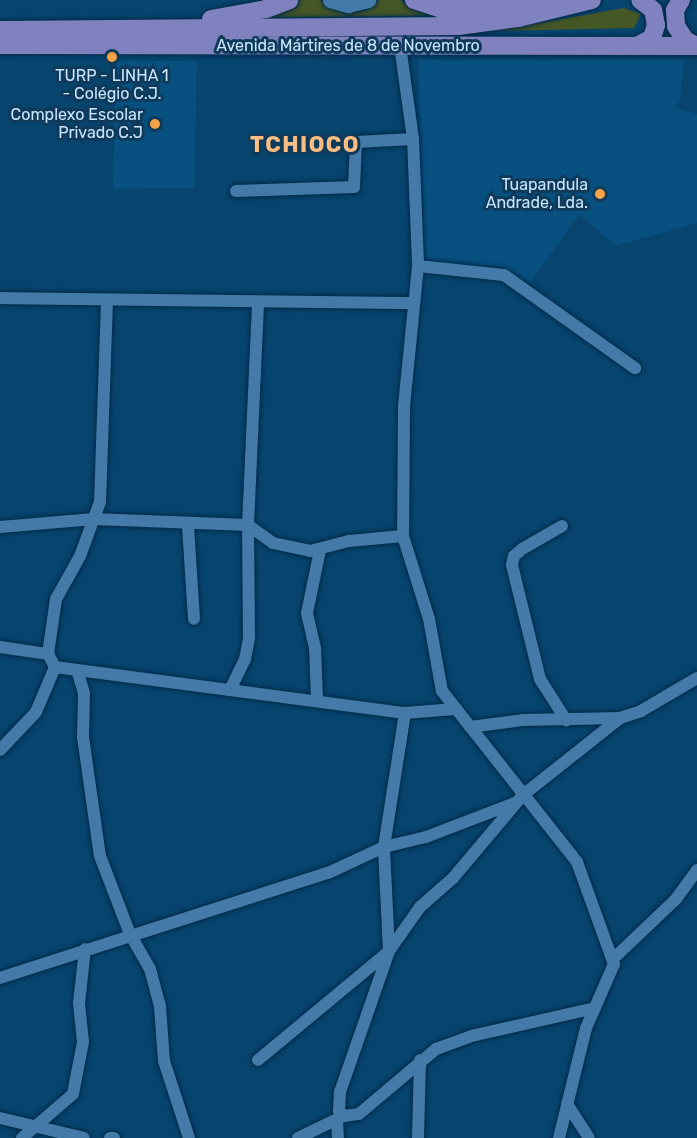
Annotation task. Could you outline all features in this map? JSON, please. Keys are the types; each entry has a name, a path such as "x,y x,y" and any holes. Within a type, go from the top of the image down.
{"main road":[{"path":"162,29 258,11 289,0"},
{"path":"414,0 441,9 527,1 585,2"},
{"path":"637,46 652,38 656,25 653,10 640,0"},
{"path":"681,0 675,10 676,26 685,40 697,46"},
{"name":"Avenida Mártires de 8 de Novembro","path":"0,30 458,26 518,18 585,2"},
{"name":"Avenida Mártires de 8 de Novembro","path":"0,45 697,46"}],"street":[{"path":"330,0 348,6 368,0"},
{"path":"400,46 413,140 418,266 404,406 403,536 428,612 442,691 520,799 578,862 613,959 613,969 586,1028 559,1138"},
{"path":"236,191 354,187 356,142 413,140"},
{"path":"418,266 504,275 635,368"},
{"path":"0,298 414,303"},
{"path":"55,667 48,654 56,599 80,556 100,502 107,300"},
{"path":"230,690 248,649 248,525 258,302"},
{"path":"0,527 94,519 188,526 248,525 273,543 320,550 350,541 403,536"},
{"path":"188,526 194,619"},
{"path":"562,526 522,549 514,556 512,565 540,679 566,720"},
{"path":"317,699 316,656 307,612 320,550"},
{"path":"0,648 48,654"},
{"path":"55,667 317,699 405,713 455,709"},
{"path":"0,750 36,712 55,667"},
{"path":"76,670 84,693 83,737 100,856 130,934 150,969 156,987 165,1060 189,1138"},
{"path":"470,727 620,718 641,711 697,678"},
{"path":"338,1138 340,1092 389,951 384,847 405,713"},
{"path":"258,1060 389,951 420,907 453,878 520,799 620,718"},
{"path":"0,978 130,934 328,873 384,847 426,837 520,799"},
{"path":"613,959 676,898 697,870"},
{"path":"22,1138 73,1094 79,1076 83,1042 79,1004 86,949"},
{"path":"297,1138 340,1118 359,1114 420,1060 436,1049 471,1036 595,1008"},
{"path":"418,1138 420,1060"},
{"path":"567,1104 589,1138"},
{"path":"0,1118 84,1138"}],"shaded area":[{"name":"Complexo Escolar Privado C.J","path":"116,60 197,61 194,188 113,189"},
{"path":"418,60 683,60 681,99 675,108 697,114 697,223 616,246 579,214 530,283 502,267 425,262"}],"green space":[{"path":"301,0 320,0 347,12 364,11 379,0 400,0 423,13 459,15 262,18"},
{"path":"624,8 641,14 634,28 494,31"}],"place":[{"name":"TURP - LINHA 1 - Colégio C.J.","path":"112,57"},
{"name":"Complexo Escolar Privado C.J","path":"155,124"},
{"name":"Tuapandula Andrade, Lda.","path":"600,194"}],"district":[{"name":"TCHIOCO","path":"305,145"}]}
